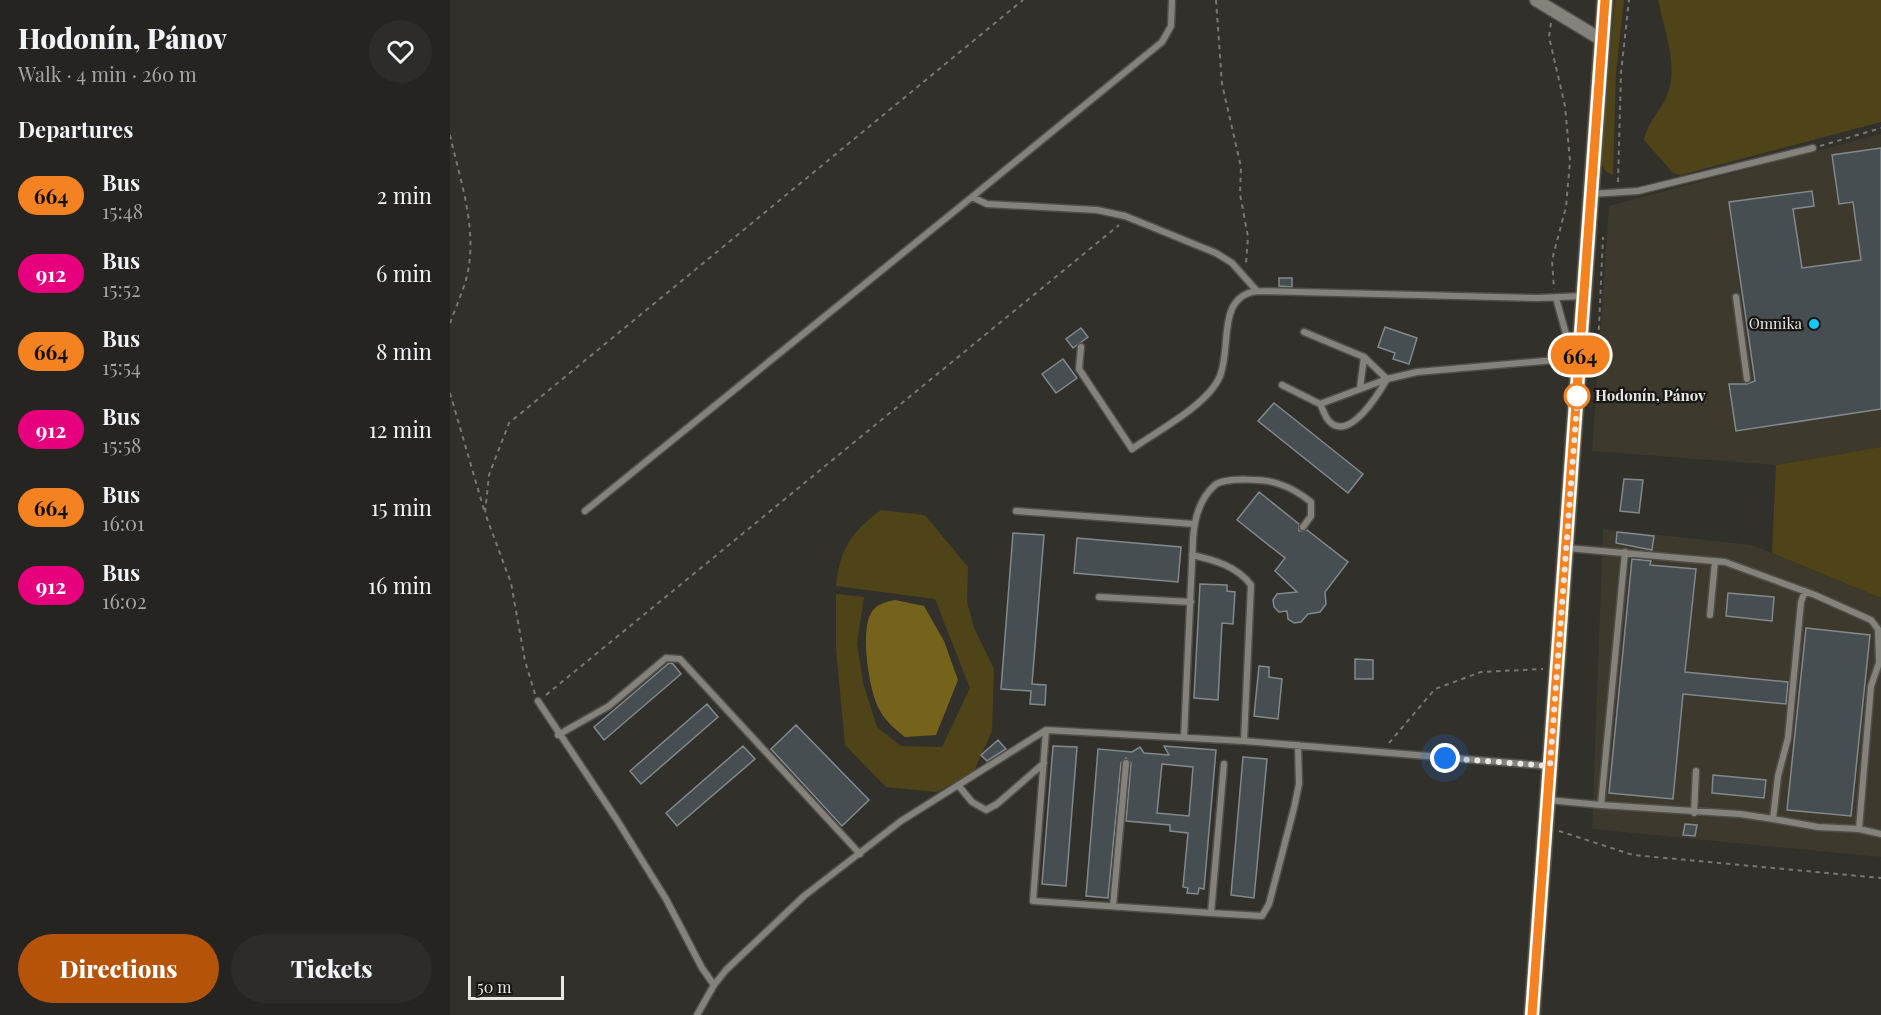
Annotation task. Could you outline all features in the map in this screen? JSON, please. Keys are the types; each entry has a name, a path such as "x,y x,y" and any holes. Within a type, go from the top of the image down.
{"main road":[{"path":"1532,1015 1605,0"}],"street":[{"path":"1536,0 1602,40"}],"lane":[{"path":"585,511 1162,42 1168,36 1171,26 1172,1"},
{"path":"1590,194 1617,194 1813,148"},
{"path":"972,197 987,204 1098,210 1128,217 1203,246 1232,263 1257,291"},
{"path":"1082,347 1079,369 1131,449 1198,402 1216,384 1223,367 1234,302 1245,292 1556,298 1584,296"},
{"path":"1736,297 1747,379"},
{"path":"1556,298 1566,334 1581,342"},
{"path":"1304,332 1364,357 1387,379"},
{"path":"1360,388 1364,357"},
{"path":"1320,404 1387,379 1417,372 1580,358"},
{"path":"1282,385 1320,404 1329,421 1335,425 1348,425 1359,417 1376,398 1387,379"},
{"path":"1184,737 1192,555 1194,524 1198,509 1215,485 1227,480 1277,482 1296,490 1311,502 1311,516 1303,527"},
{"path":"1016,511 1194,524"},
{"path":"1566,548 1715,561 1747,568 1871,620 1879,628 1879,663 1871,686 1859,829"},
{"path":"1601,805 1625,552"},
{"path":"1192,555 1215,561 1244,575 1251,585 1244,741"},
{"path":"1710,615 1715,561"},
{"path":"1773,819 1778,776 1788,738 1801,602 1805,591"},
{"path":"1099,597 1191,602"},
{"path":"558,735 609,706 666,658 680,659 860,854"},
{"path":"538,701 666,899 702,968 714,985"},
{"path":"1047,730 1033,901 1211,913 1262,916 1269,904 1299,784 1298,745"},
{"path":"697,1015 714,985 804,896 902,821 1047,730 1244,741 1550,766"},
{"path":"958,786 972,802 986,810 997,804 1044,762"},
{"path":"1113,906 1126,763"},
{"path":"1211,913 1224,764"},
{"path":"1694,813 1696,771"},
{"path":"1547,800 1694,813 1740,814 1818,827 1859,829 1881,834"}],"path":[{"path":"485,513 489,475 509,423 1023,0"},
{"path":"1216,0 1222,84 1240,156 1240,194 1248,237 1244,275"},
{"path":"1617,194 1621,73 1629,0"},
{"path":"1554,13 1549,37 1566,113 1570,161 1566,207 1552,260 1556,298"},
{"path":"1813,148 1881,128"},
{"path":"450,135 467,204 471,246 466,277 450,324"},
{"path":"450,393 485,513 511,583 525,661 538,701 1009,314 1066,271 1128,217"},
{"path":"1600,316 1604,229"},
{"path":"1383,753 1394,734 1435,689 1481,672 1557,669"},
{"path":"1545,827 1633,855 1881,878"}],"shaded area":[{"path":"1615,0 1624,0 1616,72 1613,175 1604,168 1602,149"},
{"path":"1658,0 1881,0 1881,122 1680,175 1673,173 1644,140 1650,123 1666,98 1672,75 1669,49"},
{"path":"1881,134 1881,447 1776,465 1592,451 1609,206"},
{"path":"1881,447 1881,598 1772,553 1776,465"},
{"path":"881,510 925,515 968,567 967,602 974,628 994,669 992,731 974,771 937,792 886,787 845,745 836,648 836,594 864,597 857,643 863,683 877,727 901,746 942,747 970,688 935,599 836,586 840,562 849,542 862,526"},
{"path":"1603,529 1752,545 1881,598 1881,857 1592,829"},
{"path":"895,600 924,606 944,641 958,680 936,735 905,737 884,717 875,700 867,661 868,622 876,607"}],"building":[{"name":"Omnika","path":"1881,148 1881,409 1736,431 1729,384 1747,384 1755,381 1729,202 1812,191 1814,206 1793,209 1802,268 1861,260 1853,202 1839,204 1832,155"},
{"path":"1279,278 1292,278 1292,287 1279,286"},
{"path":"1385,327 1417,338 1409,364 1393,359 1395,353 1378,347"},
{"path":"1081,328 1088,337 1073,348 1066,339"},
{"path":"1063,359 1077,378 1056,393 1042,374"},
{"path":"1274,403 1363,474 1348,493 1258,421"},
{"path":"1624,479 1643,480 1639,513 1620,511"},
{"path":"1259,492 1299,524 1299,531 1307,530 1348,562 1325,592 1326,604 1320,612 1308,614 1301,622 1294,623 1288,619 1287,611 1279,612 1274,607 1273,600 1277,594 1297,592 1275,571 1285,558 1237,520"},
{"path":"1617,532 1654,536 1652,550 1616,543"},
{"path":"1013,533 1044,535 1032,684 1046,685 1045,705 1030,704 1031,691 1001,689"},
{"path":"1077,538 1181,547 1178,582 1074,573"},
{"path":"1632,559 1651,561 1650,565 1696,569 1685,672 1788,682 1786,704 1683,694 1673,799 1609,793"},
{"path":"1200,584 1227,585 1227,591 1235,592 1233,624 1222,623 1218,700 1194,698"},
{"path":"1728,593 1774,597 1772,621 1726,616"},
{"path":"1806,628 1870,635 1851,816 1787,810"},
{"path":"1355,659 1373,660 1373,679 1355,679"},
{"path":"669,663 673,664 681,674 604,740 594,727"},
{"path":"1259,666 1269,667 1269,677 1282,679 1278,719 1254,716"},
{"path":"707,704 718,717 641,784 630,771"},
{"path":"796,725 869,800 842,826 771,749"},
{"path":"998,740 1006,749 987,761 981,755"},
{"path":"743,746 755,759 677,826 666,813"},
{"path":"1053,746 1077,747 1066,886 1042,884"},
{"path":"1164,746 1216,750 1204,889 1199,888 1198,894 1187,893 1188,888 1183,887 1188,833 1170,831 1170,825 1126,821 1131,763 1126,758 1121,763 1108,898 1086,896 1098,749 1132,752 1140,747 1144,753 1169,755","holes":["1162,764 1193,767 1189,816 1157,813"]},
{"path":"1243,757 1267,759 1254,898 1231,895"},
{"path":"1713,775 1766,780 1764,798 1712,793"},
{"path":"1685,824 1697,825 1695,836 1683,835"}],"bus line":[{"name":"664","path":"1532,1015 1605,0"}],"place":[{"name":"Omnika","path":"1814,324"},
{"name":"Hodonín, Pánov","path":"1577,396"}],"route":[{"path":"1445,758 1550,766 1578,390 1577,396"}]}
